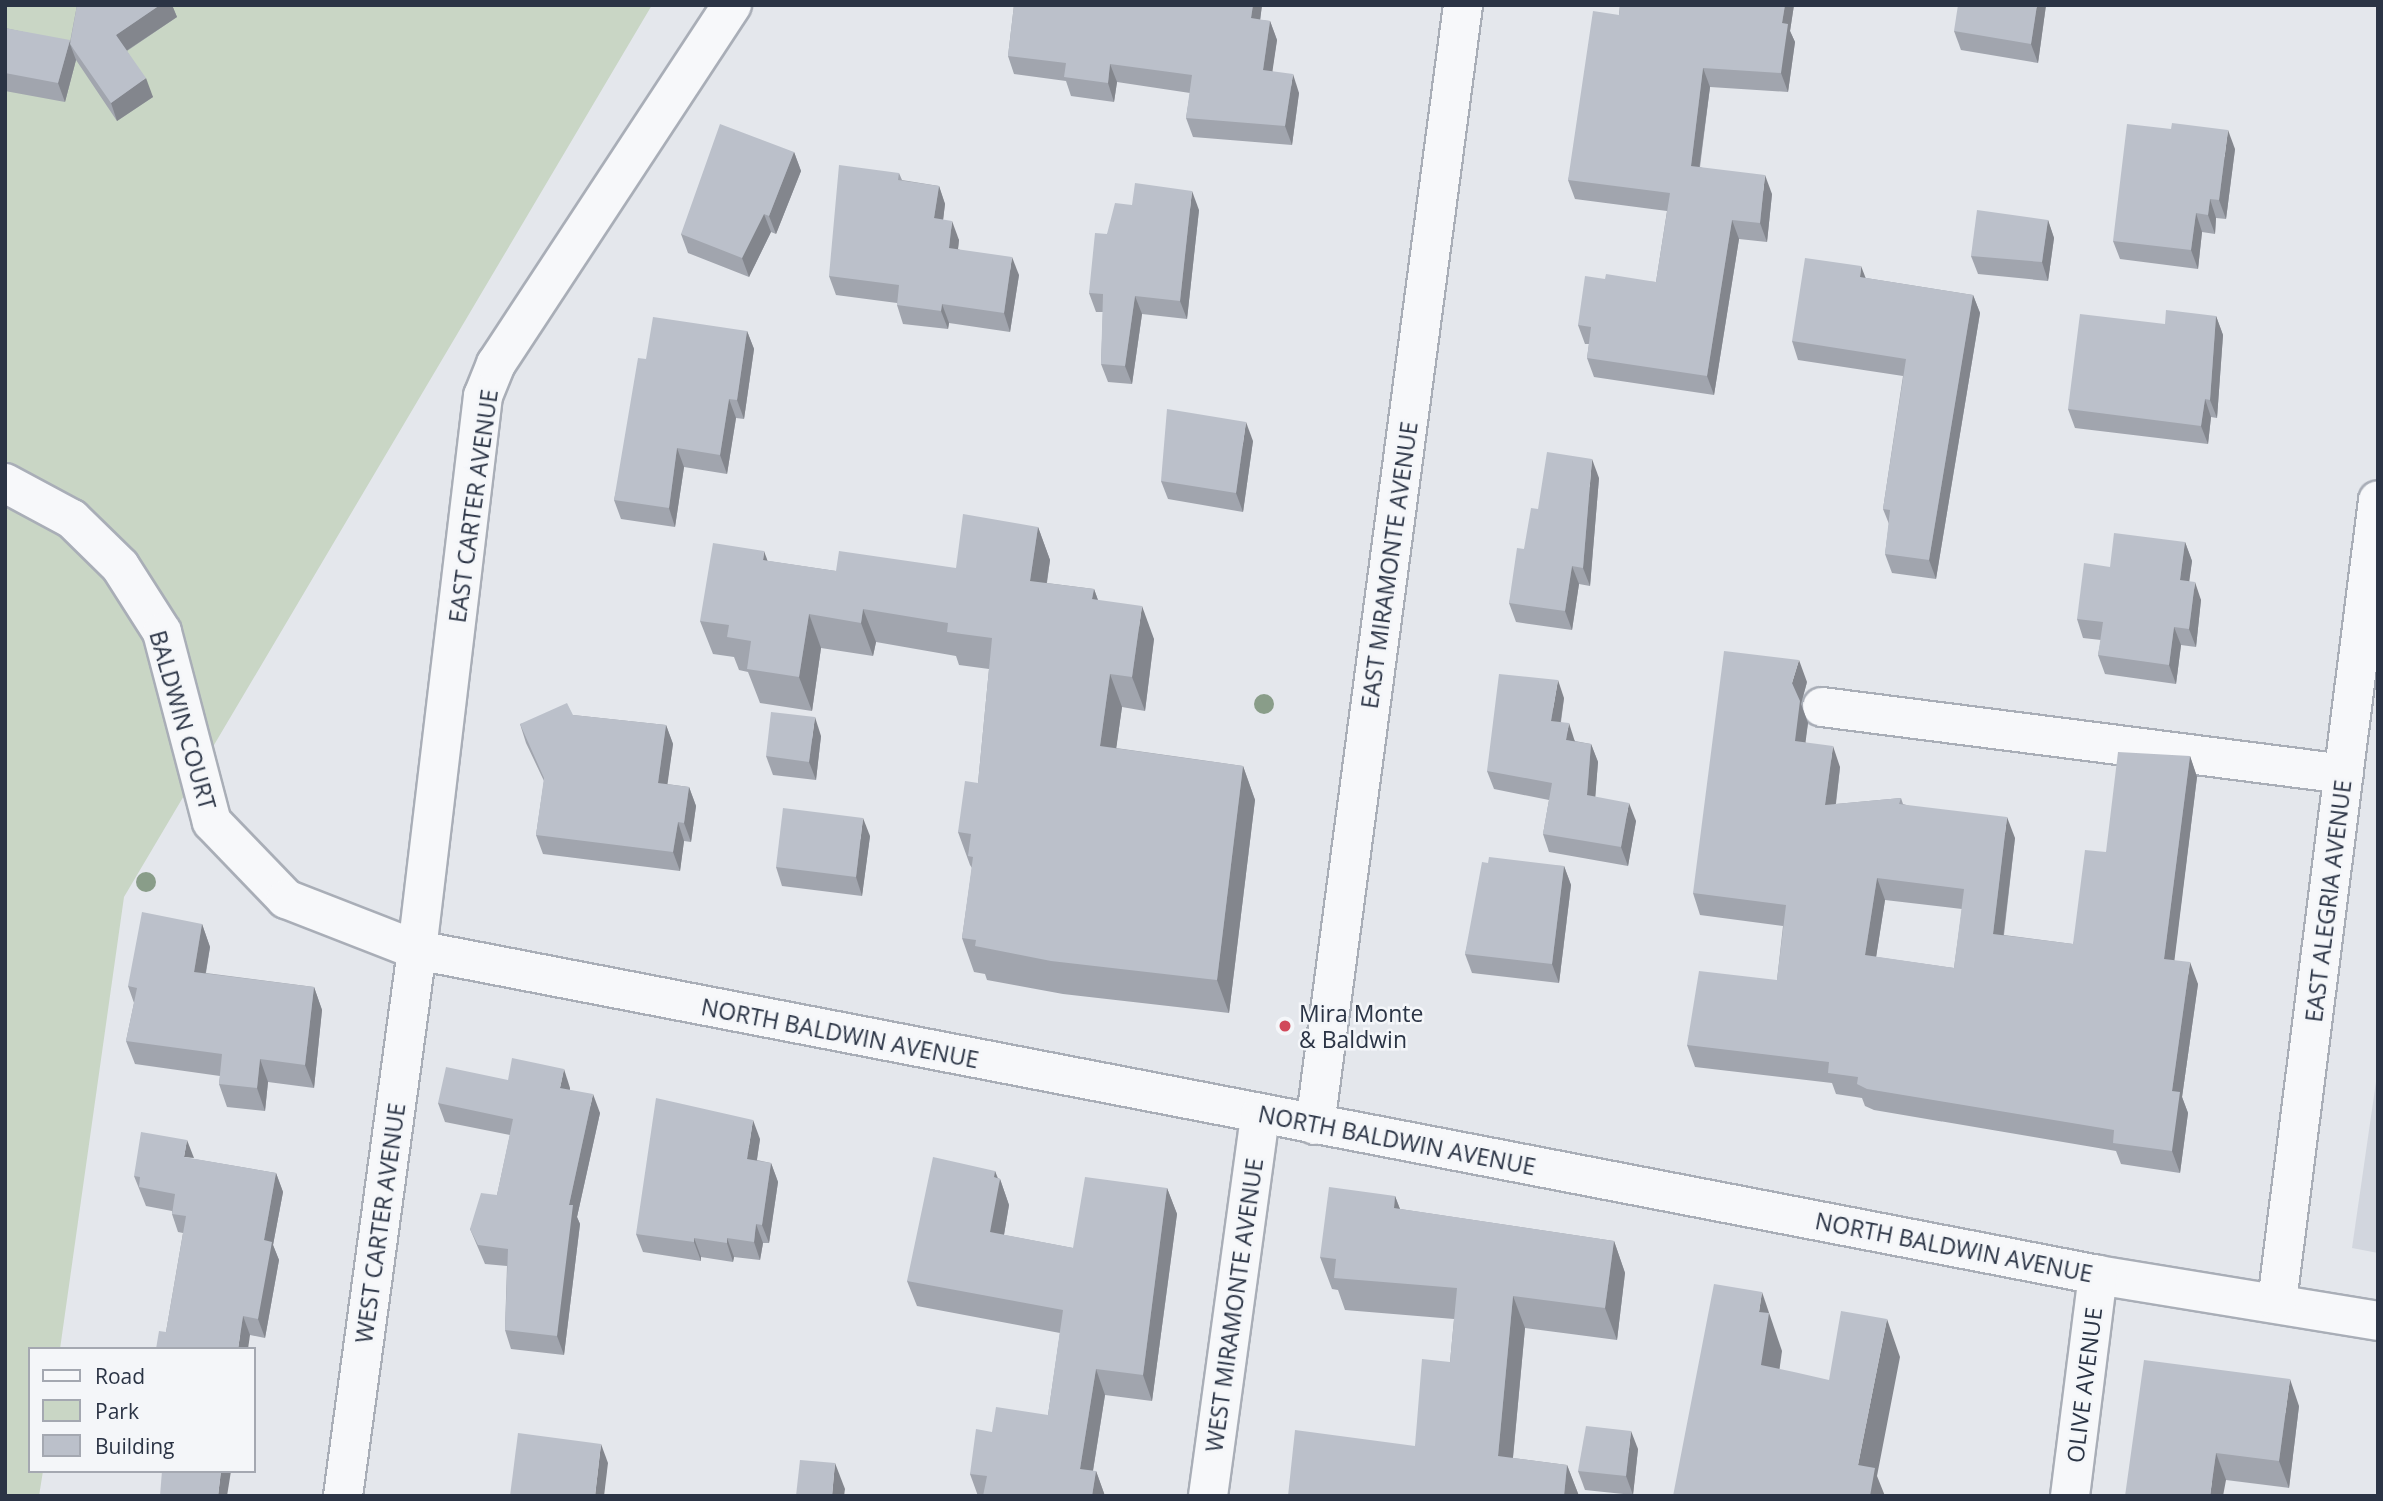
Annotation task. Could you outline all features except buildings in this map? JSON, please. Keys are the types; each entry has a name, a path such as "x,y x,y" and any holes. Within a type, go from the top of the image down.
{"street":[{"name":"EAST CARTER AVENUE","path":"417,950 483,396 496,364 732,5"},
{"name":"EAST MIRAMONTE AVENUE","path":"1315,1125 1463,5"},
{"name":"BALDWIN COURT","path":"5,483 72,519 120,566 162,632 212,821 286,900 417,950"},
{"name":"EAST ALEGRIA AVENUE","path":"2277,1302 2378,500"},
{"path":"1822,707 2343,774"},
{"name":"NORTH BALDWIN AVENUE","path":"417,950 2098,1275 2277,1302 2378,1321"},
{"name":"WEST CARTER AVENUE","path":"343,1496 417,950"},
{"name":"WEST MIRAMONTE AVENUE","path":"1208,1496 1259,1114"},
{"name":"OLIVE AVENUE","path":"2070,1496 2098,1275"}],"shaded area":[{"path":"2378,1068 2378,1253 2352,1248"}],"green space":[{"path":"5,5 652,5 124,897 60,1347 28,1347 28,1473 43,1473 39,1496 5,1496"}],"place":[{"name":"Mira Monte & Baldwin","path":"1285,1026"}]}
